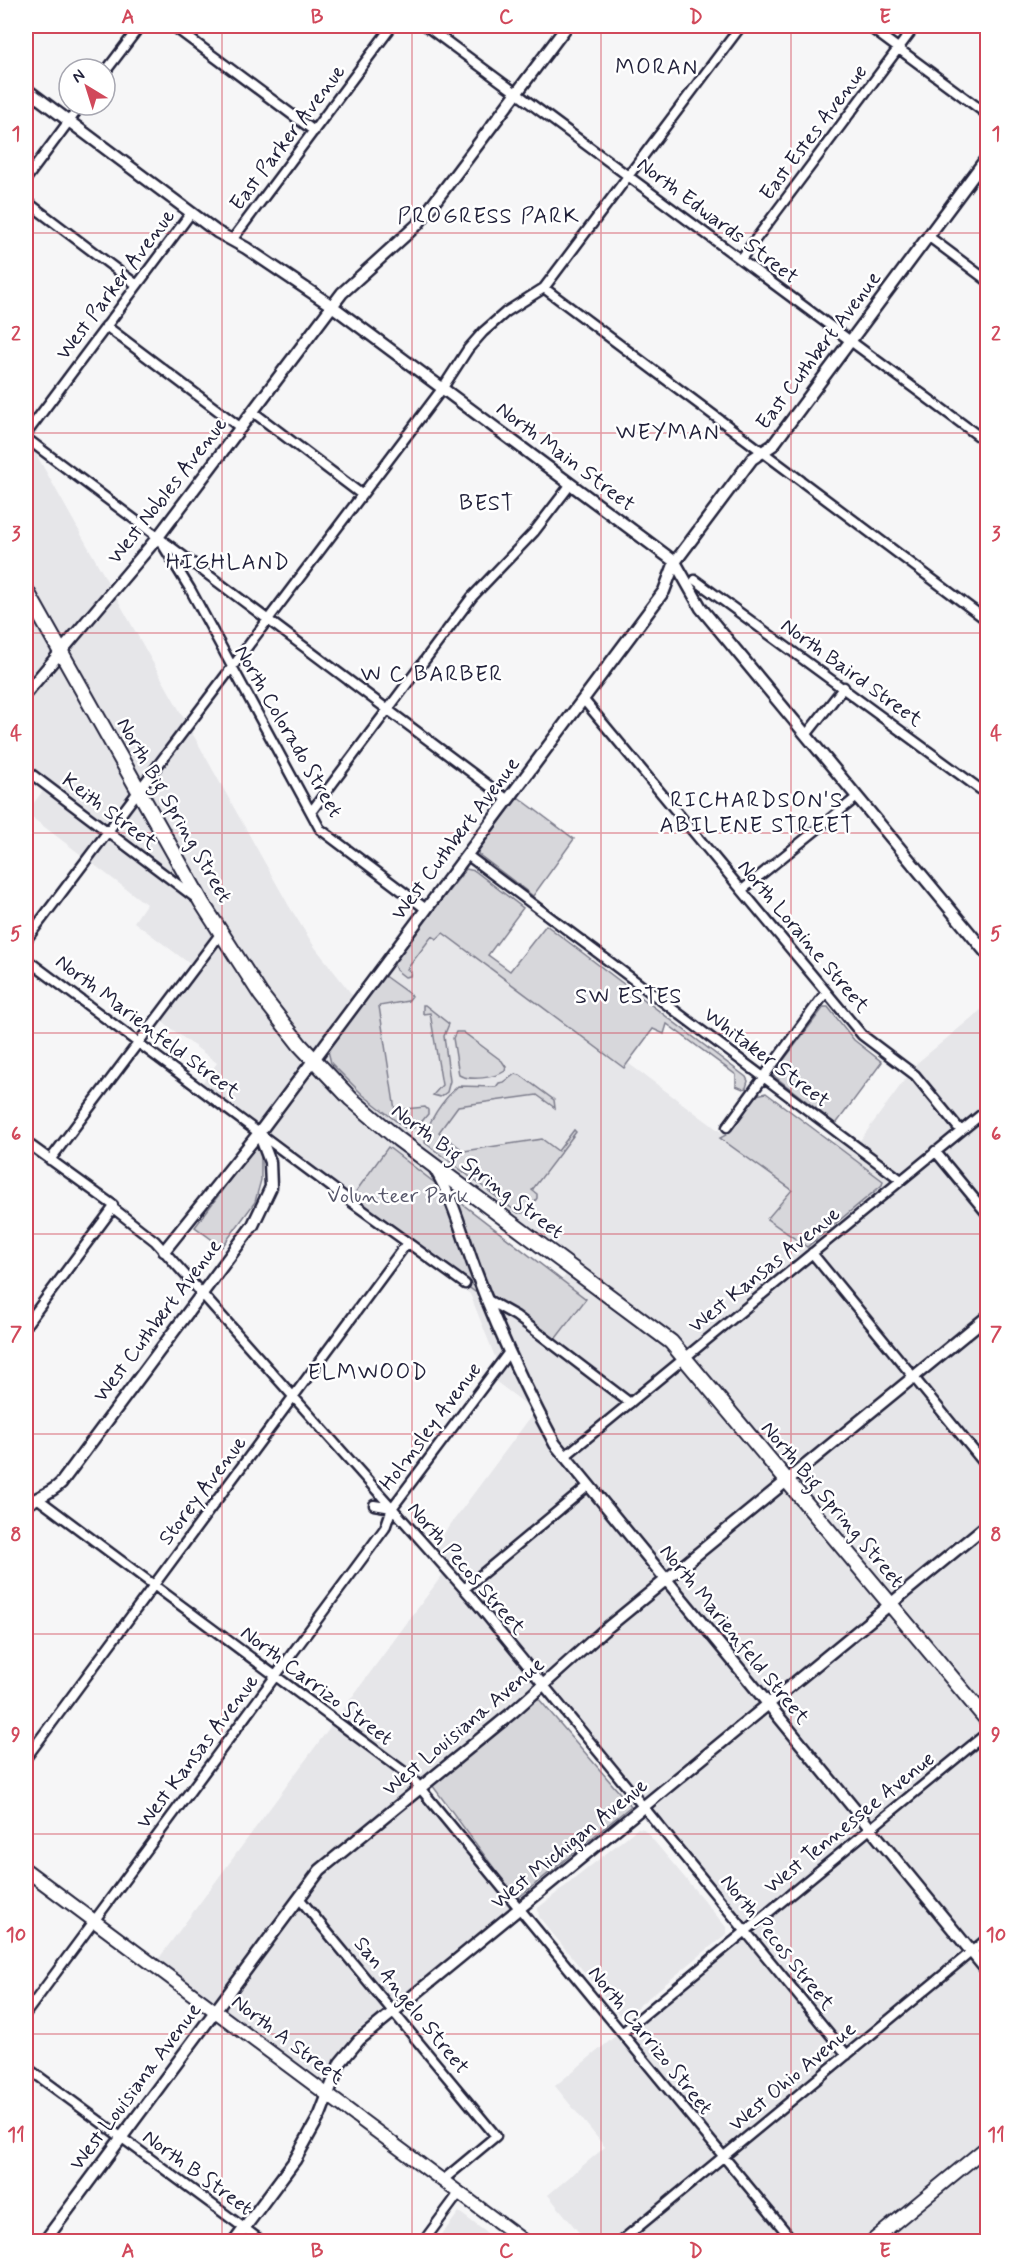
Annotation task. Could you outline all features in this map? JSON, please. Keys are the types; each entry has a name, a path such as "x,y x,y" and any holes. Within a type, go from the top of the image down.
{"highway":[{"name":"North Big Spring Street","path":"26,590 202,903 261,995 313,1060 351,1099 433,1166 671,1342 987,1721"}],"main road":[{"name":"North A Street","path":"26,1870 525,2241"},
{"path":"871,2241 987,2146"}],"street":[{"path":"116,57 140,26"},
{"path":"173,26 314,131"},
{"name":"East Parker Avenue","path":"232,240 392,26"},
{"name":"North Edwards Street","path":"426,26 987,443"},
{"name":"West Nobles Avenue","path":"26,693 158,537 342,293 418,224 567,26"},
{"path":"26,940 442,389 468,349 506,312 544,288 741,26"},
{"path":"868,26 987,115"},
{"name":"East Estes Avenue","path":"741,259 915,26"},
{"name":"North Main Street","path":"26,89 191,213 332,306 675,562 701,608 987,955"},
{"path":"26,179 72,117"},
{"name":"East Cuthbert Avenue","path":"675,562 752,459 773,445 987,156"},
{"path":"26,201 137,285"},
{"name":"West Parker Avenue","path":"26,436 191,213"},
{"path":"928,236 987,281"},
{"path":"544,288 987,621"},
{"path":"106,326 241,428"},
{"path":"253,412 361,494"},
{"path":"26,436 508,800"},
{"path":"311,812 472,597 534,532 571,484"},
{"name":"North Colorado Street","path":"158,537 190,589 320,829 426,909"},
{"name":"West Cuthbert Avenue","path":"164,1251 259,1133 664,591 675,562"},
{"name":"North Baird Street","path":"695,580 844,687 987,795"},
{"path":"806,735 844,687"},
{"name":"North Loraine Street","path":"583,699 862,1035 915,1075 961,1131"},
{"name":"Keith Street","path":"26,770 202,903"},
{"path":"742,890 857,797"},
{"name":"Whitaker Street","path":"467,855 901,1180"},
{"path":"50,1160 221,933"},
{"name":"North Marienfeld Street","path":"26,959 465,1284"},
{"path":"727,1127 826,992"},
{"name":"West Kansas Avenue","path":"564,1456 987,1109"},
{"name":"West Cuthbert Avenue","path":"26,1505 49,1494 61,1483 253,1225 271,1188 270,1162 259,1133"},
{"name":"North Pecos Street","path":"26,1142 113,1205 113,1208 155,1241 164,1251 464,1589 847,2055"},
{"path":"935,1151 987,1215"},
{"name":"North Marienfeld Street","path":"433,1166 449,1193 486,1299 508,1352 534,1405 564,1456 987,1972"},
{"path":"26,1325 113,1208"},
{"name":"Storey Avenue","path":"26,1758 407,1243"},
{"path":"812,1253 987,1468"},
{"path":"486,1299 516,1316 630,1403"},
{"name":"West Louisiana Avenue","path":"44,2241 320,1870 513,1712 666,1580 987,1316"},
{"name":"Holmsley Avenue","path":"374,1505 392,1508 508,1352"},
{"path":"464,1589 588,1486"},
{"name":"North Carrizo Street","path":"37,1498 411,1777 794,2241"},
{"name":"West Kansas Avenue","path":"26,2013 385,1528 392,1508"},
{"name":"West Michigan Avenue","path":"234,2241 295,2160 320,2115 345,2055 359,2040 987,1524"},
{"name":"West Tennessee Avenue","path":"622,2032 987,1732"},
{"name":"San Angelo Street","path":"299,1898 496,2136 443,2180"},
{"name":"West Ohio Avenue","path":"620,2241 987,1938"},
{"name":"North B Street","path":"26,2067 262,2241"},
{"path":"423,2241 459,2192"}],"shaded area":[{"path":"26,436 289,906 314,946 357,1001 424,912 798,1189 839,1134 856,1146 917,1063 987,1005 987,2241 586,2241 548,2195 605,2147 555,2086 744,1930 541,1682 417,1784 519,1907 457,1958 354,2033 316,2085 151,1969 446,1570 430,1552 535,1411 491,1378 499,1367 470,1294 197,1090 217,1063 157,1018 194,967 134,922 146,904 26,813 46,787 26,771","holes":["454,1181 571,1268 530,1322 449,1188"]},
{"path":"638,1828 644,1829 726,1927 726,1934 625,2017 621,2017 539,1917 538,1908"},
{"path":"459,2212 498,2241 437,2241"}],"green space":[{"path":"518,797 574,839 533,896 478,854"},
{"path":"466,869 475,871 523,908 488,955 510,971 546,925 746,1077 748,1081 746,1088 736,1086 736,1075 667,1024 664,1034 653,1029 624,1068 443,933 437,939 432,936 407,969 411,972 410,976 405,977 396,970 393,962"},
{"path":"383,975 412,996 408,1001 379,1006 395,1110 425,1107 428,1110 428,1114 418,1125 409,1129 363,1095 331,1063 328,1051"},
{"path":"423,1005 449,1024 444,1036 450,1081 447,1092 440,1097 433,1095 442,1085 430,1013 423,1014"},
{"path":"824,1007 828,1007 854,1040 882,1062 836,1124 774,1076 776,1070"},
{"path":"456,1032 463,1032 502,1061 506,1067 505,1071 482,1078 459,1075 453,1038"},
{"path":"515,1074 520,1075 554,1100 555,1108 537,1095 458,1106 439,1132 464,1151 542,1139 558,1151 574,1130 576,1132 532,1190 537,1194 537,1198 529,1208 521,1213 425,1143 428,1127 441,1104 458,1086 496,1087"},
{"path":"766,1093 883,1181 882,1185 807,1247 767,1219 792,1190 720,1138 726,1135 756,1095"},
{"path":"255,1146 261,1151 261,1180 255,1202 222,1247 195,1227"},
{"name":"Volunteer Park","path":"388,1147 586,1299 550,1346 349,1201"},
{"path":"538,1698 631,1806 517,1899 432,1785"}],"district":[{"name":"MORAN","path":"657,66"},
{"name":"PROGRESS PARK","path":"489,215"},
{"name":"WEYMAN","path":"668,431"},
{"name":"BEST","path":"487,502"},
{"name":"HIGHLAND","path":"228,561"},
{"name":"W C BARBER","path":"432,673"},
{"name":"RICHARDSON'S ABILENE STREET","path":"757,812"},
{"name":"SW ESTES","path":"629,995"},
{"name":"ELMWOOD","path":"368,1371"}]}
